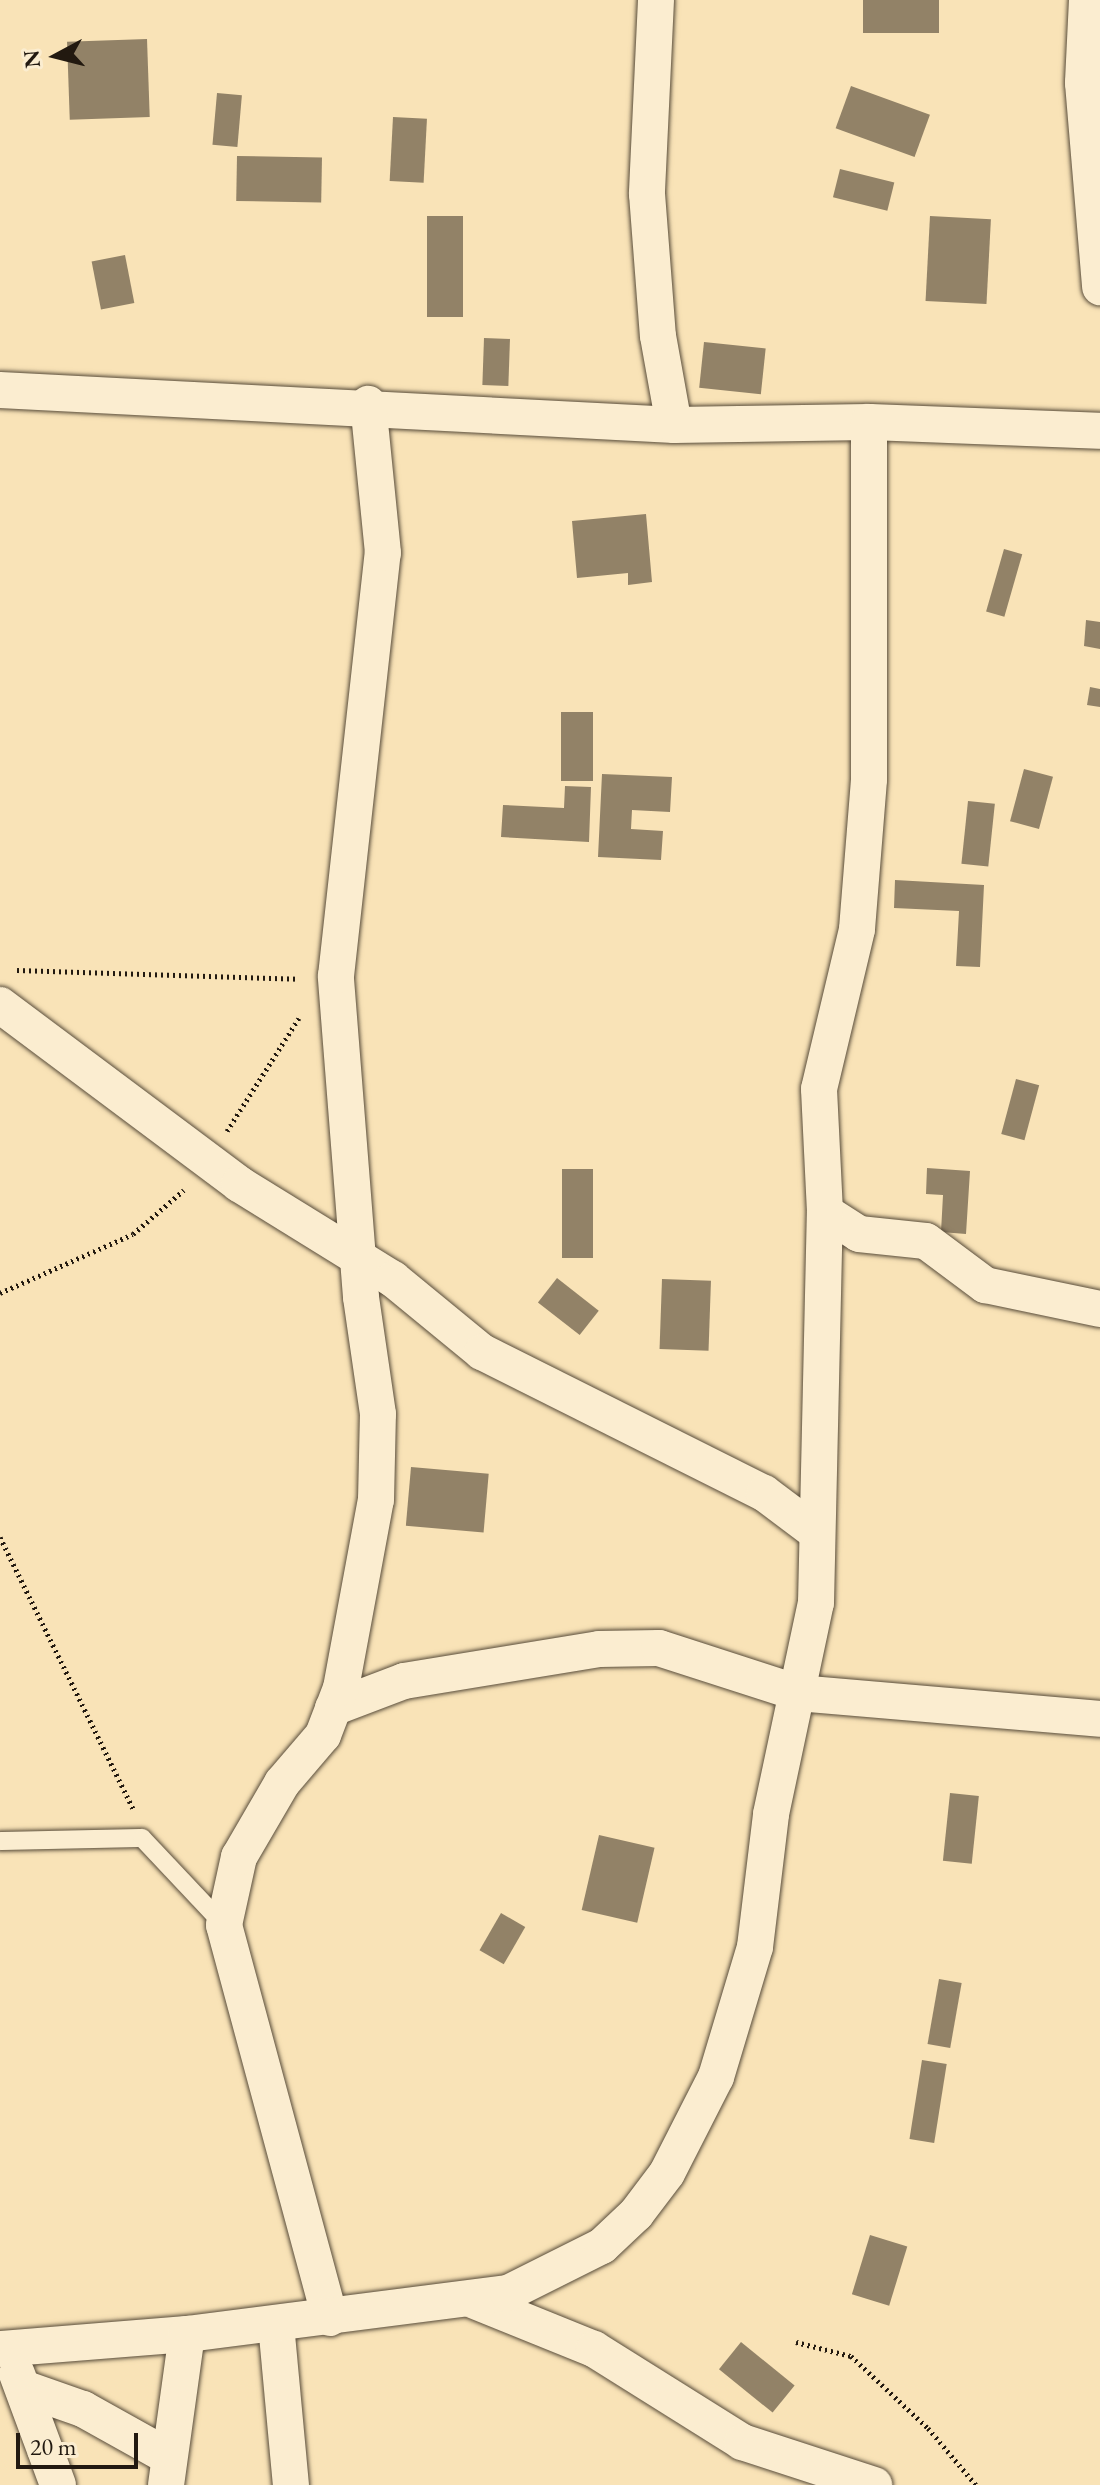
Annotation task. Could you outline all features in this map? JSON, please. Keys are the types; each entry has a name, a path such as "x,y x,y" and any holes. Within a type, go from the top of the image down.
{"street":[{"path":"656,0 647,194 658,336 674,425"},
{"path":"1087,0 1083,83 1100,287"},
{"path":"0,390 368,404 674,425 869,422 1100,431"},
{"path":"330,2318 224,1925 245,1843 323,1735 333,1708 361,1610 380,1457 327,977 383,553 368,404"},
{"path":"58,2485 23,2388 3,2348 187,2334 330,2318 474,2300 525,2286 602,2246 667,2173 716,2077 741,2008 816,1603 825,1212 819,1089 857,929 869,779 869,422"},
{"path":"0,1005 208,1162 358,1254 445,1327 517,1373 764,1493 816,1532"},
{"path":"825,1212 859,1234 926,1241 985,1285 1100,1309"},
{"path":"333,1708 383,1685 632,1648 691,1654 798,1693 1100,1719"},
{"path":"474,2300 594,2349 742,2442 874,2485"},
{"path":"276,2324 291,2485"},
{"path":"23,2388 83,2409 167,2471 187,2334"}],"lane":[{"path":"0,1841 142,1838 224,1925"}],"path":[{"path":"6,970 248,981 327,977"},
{"path":"0,1293 133,1234 208,1162 327,977"},
{"path":"0,1537 142,1838"},
{"path":"796,2342 851,2356 928,2428 976,2485"}],"building":[{"path":"863,0 939,0 939,33 863,33"},
{"path":"147,39 150,117 70,120 67,42"},
{"path":"851,86 930,115 915,157 836,128"},
{"path":"217,93 242,95 237,147 212,145"},
{"path":"393,117 427,119 424,183 390,181"},
{"path":"237,156 322,157 321,202 236,201"},
{"path":"840,169 894,183 887,211 833,197"},
{"path":"427,216 463,216 463,317 427,317"},
{"path":"930,216 991,219 986,304 926,301"},
{"path":"125,255 134,303 101,310 92,261"},
{"path":"484,338 510,339 508,386 482,385"},
{"path":"704,342 766,348 761,394 699,388"},
{"path":"646,514 652,582 628,585 628,573 577,578 572,521"},
{"path":"1004,549 1022,554 1004,617 986,611"},
{"path":"1086,620 1100,622 1100,649 1084,646"},
{"path":"1090,687 1100,689 1100,707 1087,705"},
{"path":"561,712 593,712 593,781 561,781"},
{"path":"1024,769 1053,777 1039,829 1010,821"},
{"path":"602,774 672,777 670,812 632,810 631,829 663,831 661,860 598,857"},
{"path":"565,786 591,787 589,842 501,837 503,805 564,808"},
{"path":"968,801 995,804 988,866 961,864"},
{"path":"895,880 984,885 980,967 956,966 959,911 894,908"},
{"path":"1016,1079 1039,1085 1024,1140 1001,1134"},
{"path":"927,1168 970,1171 966,1234 941,1232 943,1195 926,1194"},
{"path":"562,1169 593,1169 593,1258 562,1258"},
{"path":"557,1278 599,1311 580,1335 538,1302"},
{"path":"662,1279 711,1281 709,1351 660,1349"},
{"path":"411,1467 489,1474 484,1533 406,1526"},
{"path":"950,1793 979,1796 972,1864 943,1861"},
{"path":"599,1835 655,1848 637,1923 582,1910"},
{"path":"501,1913 525,1927 504,1964 480,1950"},
{"path":"939,1979 962,1983 950,2048 928,2044"},
{"path":"922,2060 947,2064 934,2143 909,2139"},
{"path":"870,2235 907,2246 889,2306 852,2294"},
{"path":"741,2342 795,2385 773,2413 719,2369"}]}
